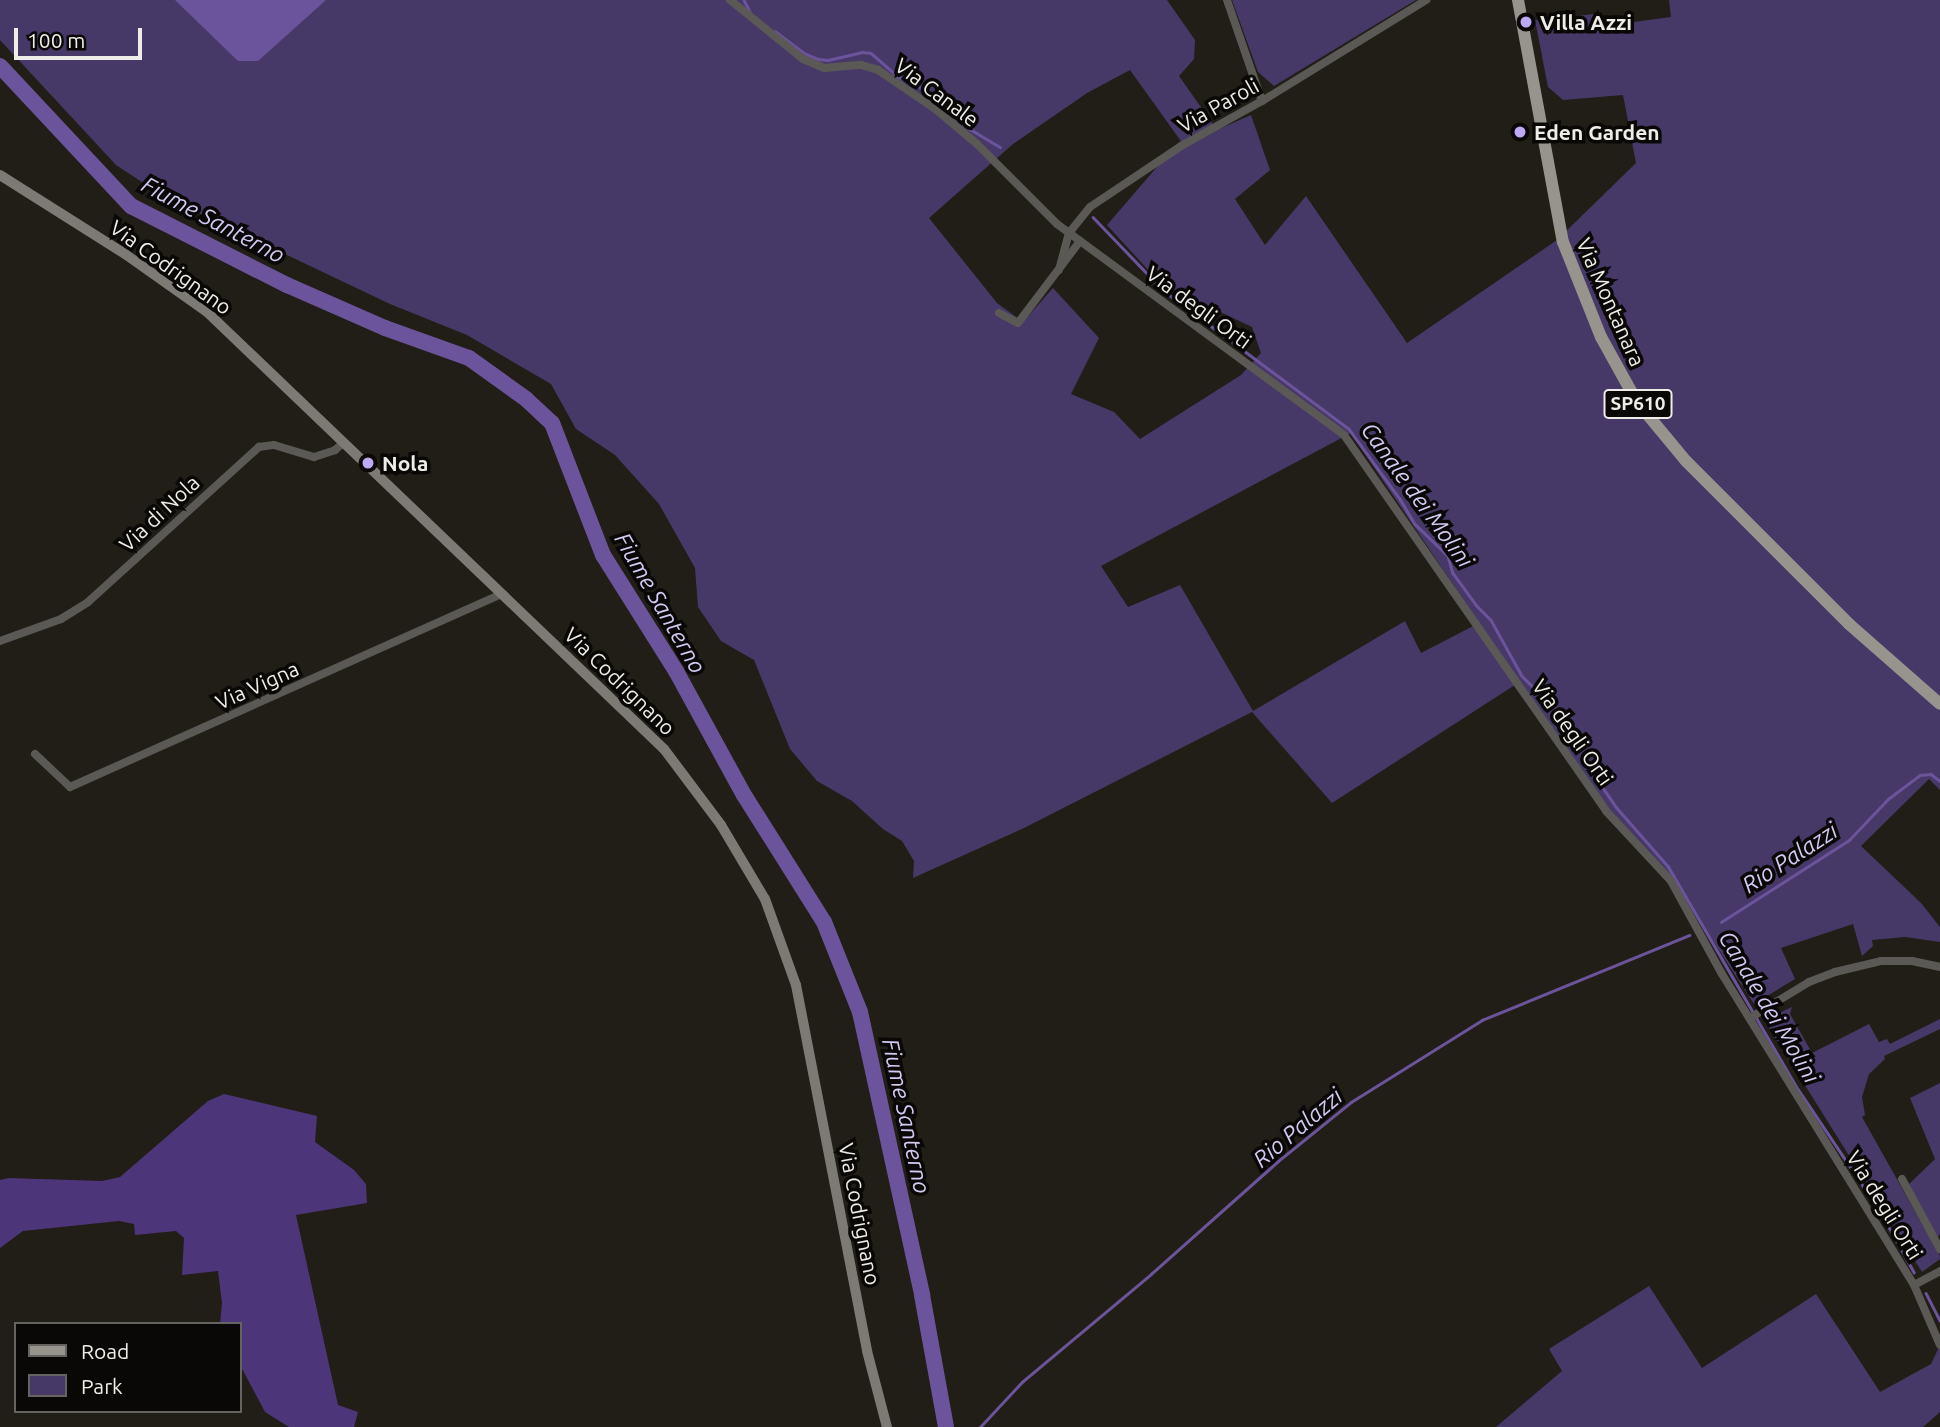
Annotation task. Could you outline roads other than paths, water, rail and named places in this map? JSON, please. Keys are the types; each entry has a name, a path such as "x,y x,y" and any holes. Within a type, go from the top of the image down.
{"main road":[{"name":"Via Montanara","path":"1518,0 1563,242 1601,337 1637,402 1686,461 1849,624 1940,704"}],"street":[{"name":"Via Canale","path":"730,0 803,60 824,68 853,65 869,67 934,108 1069,233"},
{"path":"1227,0 1262,101"},
{"name":"Via Paroli","path":"1059,270 1069,233 1090,207 1181,146 1262,101 1426,0"},
{"name":"Via Codrignano","path":"0,174 125,254 207,312 664,749 721,825 765,900 796,985 865,1343 887,1427"},
{"name":"Via degli Orti","path":"1069,233 1344,435 1606,811 1671,881 1914,1285 1940,1345"},
{"name":"Via Paroli","path":"999,313 1018,323 1080,241"},
{"name":"Via di Nola","path":"0,641 48,624 88,602 259,447 274,445 314,457 335,450 343,443"},
{"name":"Via Vigna","path":"36,754 70,787 502,594"},
{"path":"1751,1017 1810,982 1835,972 1881,961 1912,961 1940,967"},
{"path":"1902,1179 1940,1250"},
{"path":"1914,1285 1940,1270"}],"waterway":[{"name":"Canale dei Molini","path":"744,0 750,12"},
{"name":"Canale dei Molini","path":"775,31 806,54 818,59 828,60 862,52 871,53 899,77 942,98 970,129 1000,147"},
{"name":"Fiume Santerno","path":"0,66 131,206 287,285 385,328 469,358 526,399 552,423 603,555 676,671 744,795 824,922 860,1012 922,1295 946,1427"},
{"name":"Canale dei Molini","path":"1093,217 1164,291 1349,429 1415,524 1448,556 1453,573 1476,605 1491,620 1522,676 1555,708 1579,747"},
{"name":"Canale dei Molini","path":"1588,766 1617,808 1668,866 1798,1089 1880,1211 1914,1272"},
{"name":"Rio Palazzi","path":"1721,922 1849,840 1888,799 1920,775 1931,774 1940,781"},
{"name":"Rio Palazzi","path":"980,1427 1022,1382 1151,1274 1277,1162 1351,1102 1482,1020 1689,935"},
{"name":"Canale dei Molini","path":"1926,1293 1940,1321"}],"place":[{"name":"Villa Azzi","path":"1526,22"},
{"name":"Eden Garden","path":"1520,132"},
{"name":"Nola","path":"368,463"}]}
